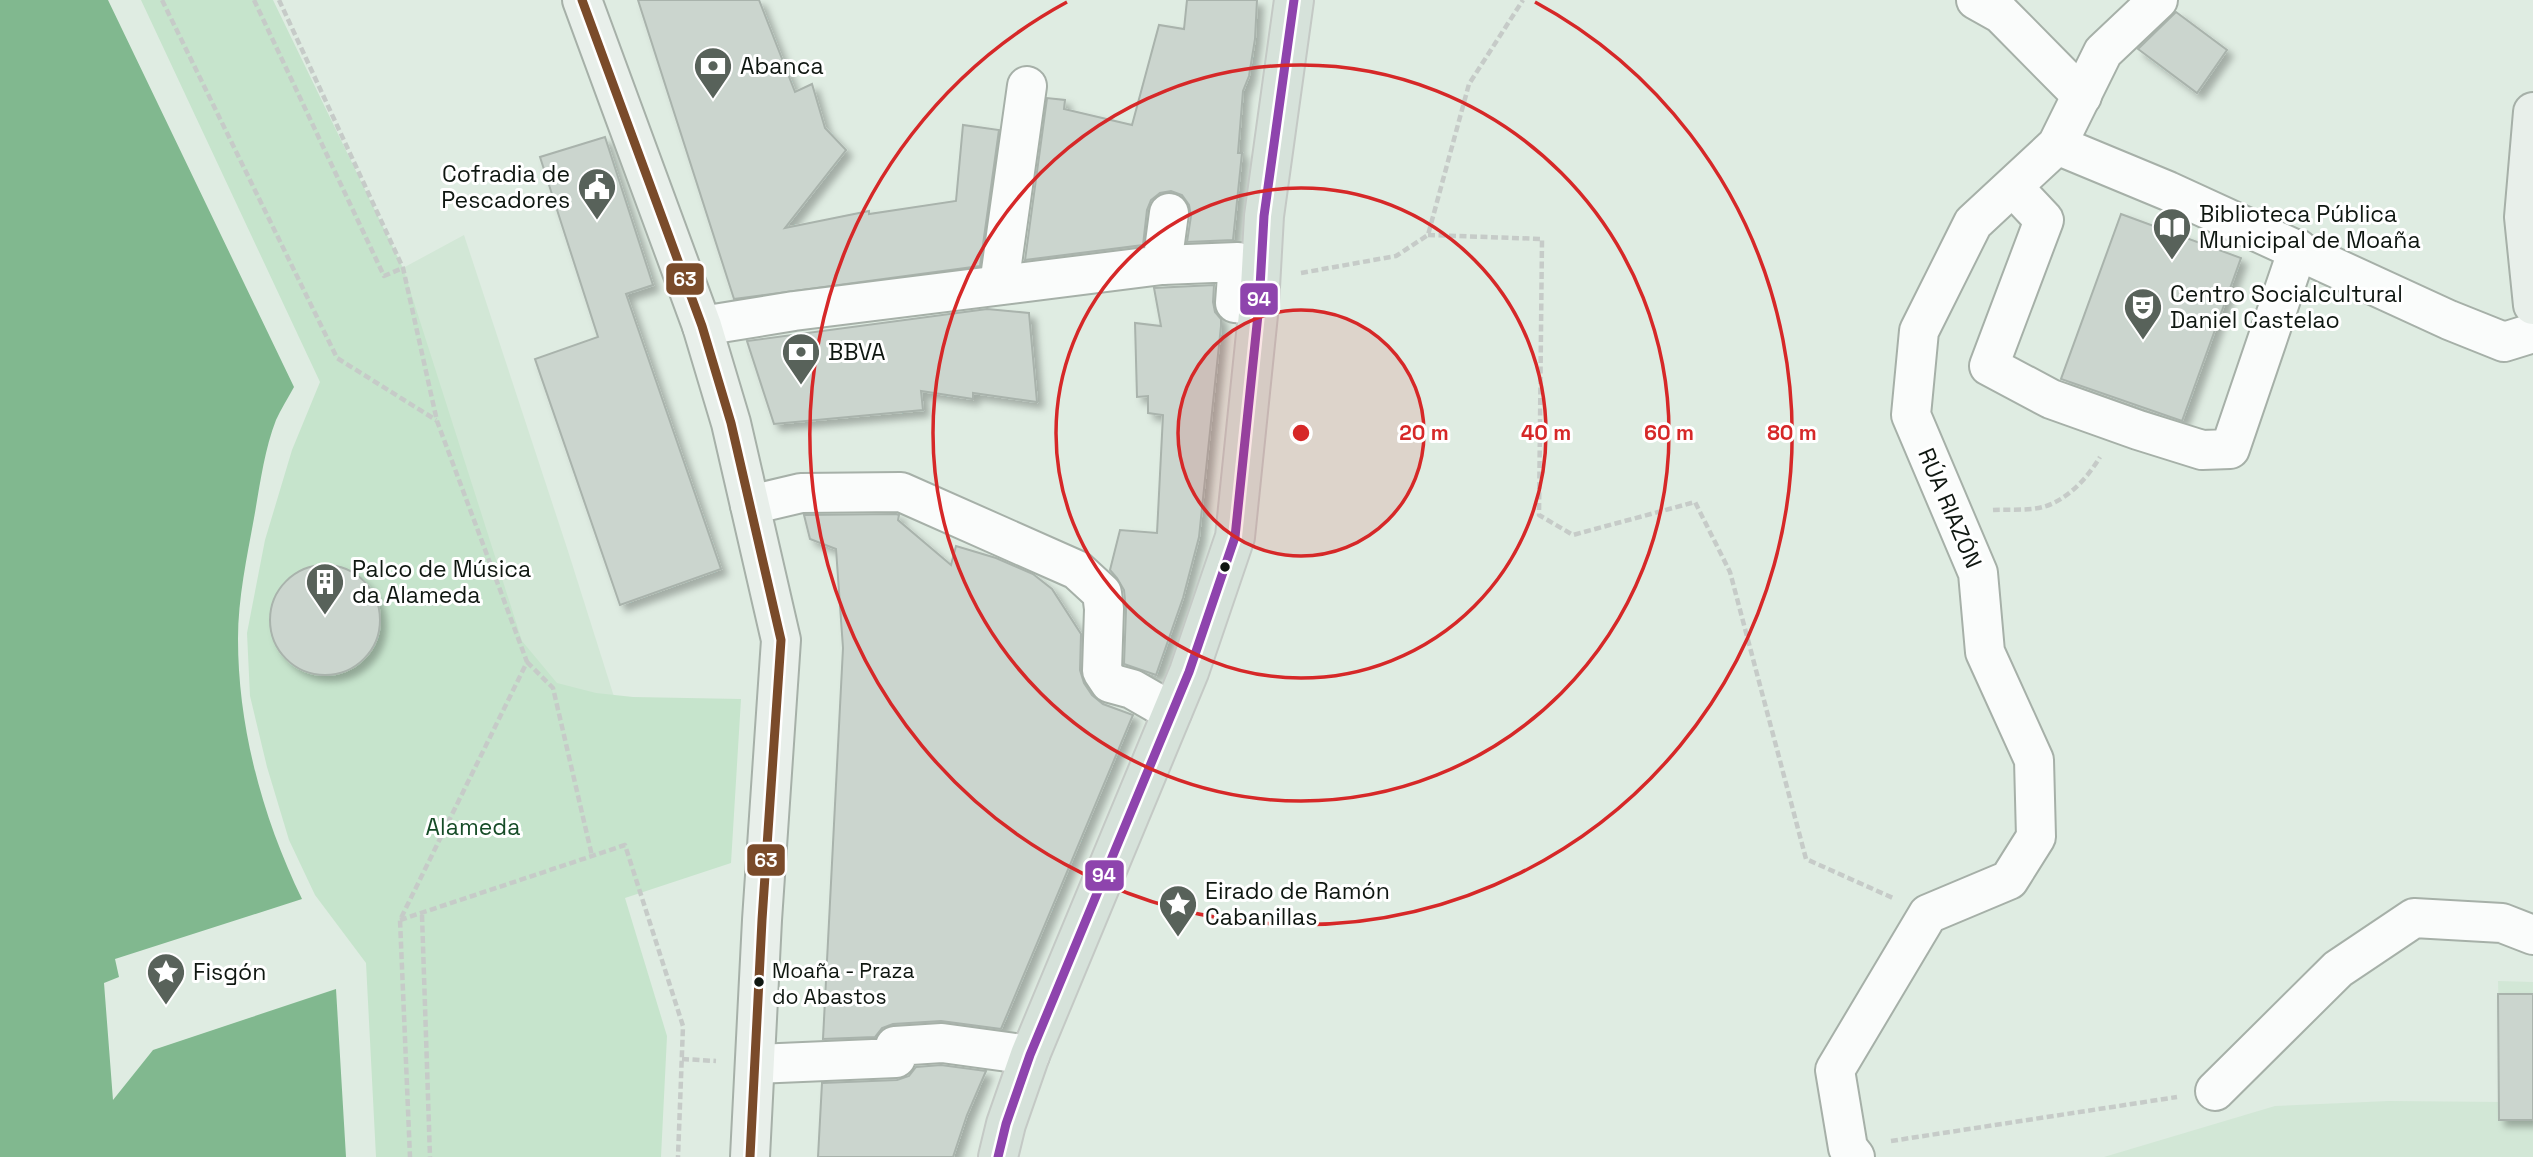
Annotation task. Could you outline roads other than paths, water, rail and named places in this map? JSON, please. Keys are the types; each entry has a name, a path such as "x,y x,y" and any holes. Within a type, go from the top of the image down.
{"main road":[{"path":"998,1157 1006,1124 1030,1055 1189,672 1236,537 1259,304 1264,216 1294,0"}],"street":[{"path":"582,0 702,326 732,423 781,640 750,1157"},
{"path":"1976,0 2001,14 2082,96"},
{"name":"RÚA RIAZÓN","path":"1851,1152 1835,1070 1928,914 2009,880 2036,837 2034,760 1985,652 1978,573 1911,415 1919,331 1973,223 2057,145 2104,52 2158,0"},
{"path":"999,285 1027,86"},
{"path":"2533,112 2524,217 2533,305"},
{"path":"2057,145 2168,191 2449,320 2504,342 2533,333"},
{"path":"2013,187 2044,220 1989,366 2051,399 2202,450 2230,449 2298,249"},
{"path":"1162,265 1169,213"},
{"path":"702,326 794,311 1162,265 1238,262 1235,303 1259,304"},
{"path":"750,505 801,493 901,492 1077,570 1102,593 1102,671 1110,683 1132,689 1172,712"},
{"path":"2216,1091 2338,969 2414,918 2502,923 2533,935"},
{"path":"755,1064 896,1058 895,1046 942,1043 1030,1055"}],"place":[{"name":"Abanca","path":"713,100"},
{"name":"Cofradia de Pescadores","path":"597,221"},
{"name":"Biblioteca Pública Municipal de Moaña","path":"2172,261"},
{"name":"Centro Socialcultural Daniel Castelao","path":"2143,341"},
{"name":"BBVA","path":"801,386"},
{"name":"Palco de Música da Alameda","path":"325,616"},
{"name":"Eirado de Ramón Cabanillas","path":"1178,938"},
{"name":"Moaña - Praza do Abastos","path":"759,982"},
{"name":"Fisgón","path":"166,1006"}],"park label":[{"name":"Alameda","path":"473,827"}]}
